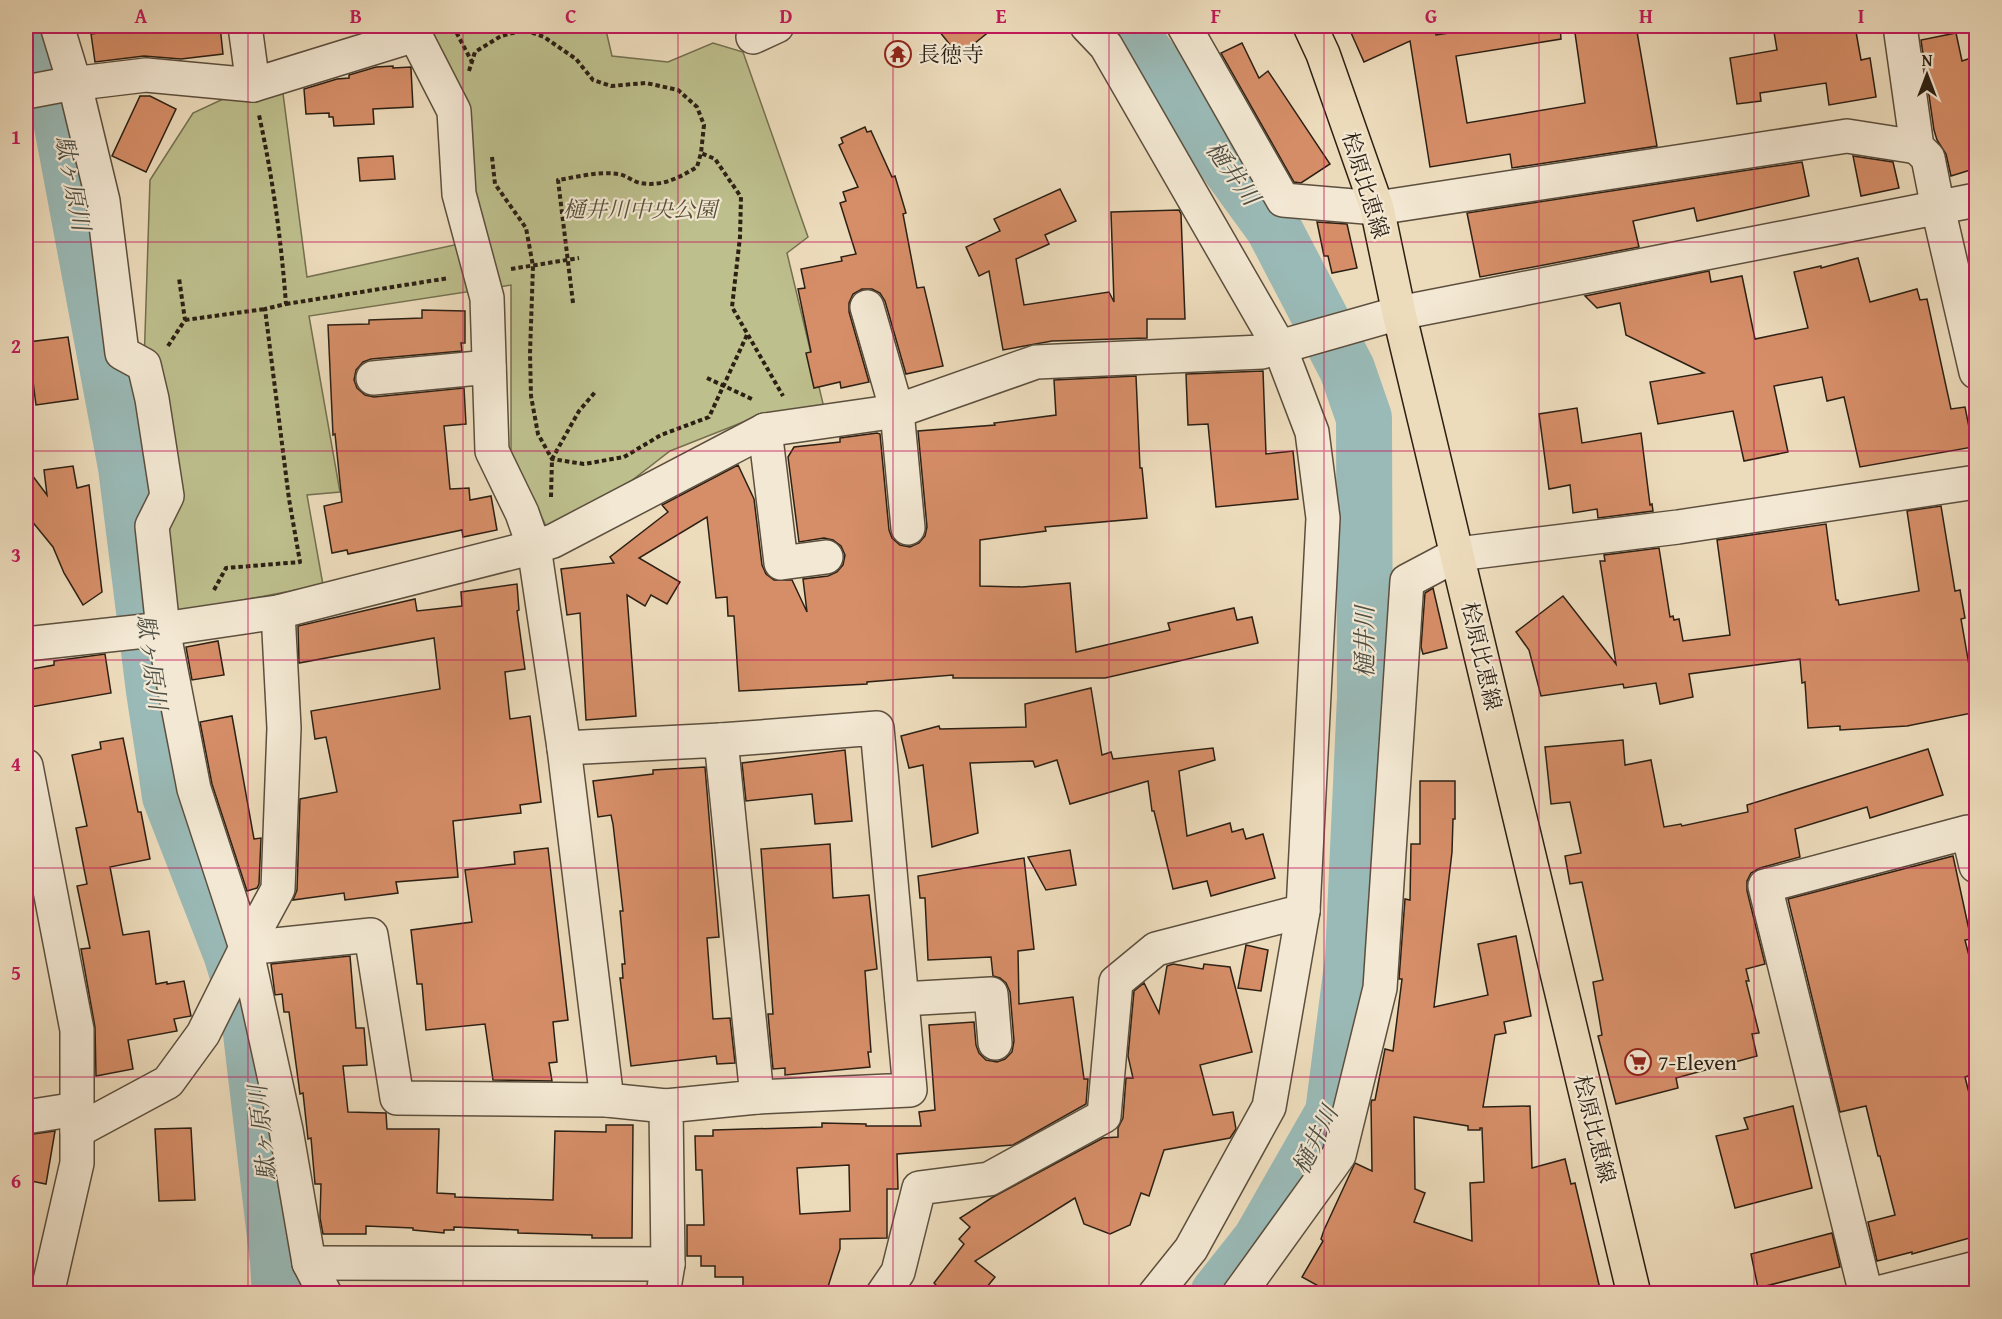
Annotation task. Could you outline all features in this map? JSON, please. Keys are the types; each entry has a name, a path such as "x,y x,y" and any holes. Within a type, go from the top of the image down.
{"main road":[{"name":"桧原比恵線","path":"1310,26 1323,54 1377,208 1399,313 1634,1293"}],"street":[{"path":"57,26 49,88 104,201 122,353 144,365 153,399 167,496 153,526 158,629 194,789 244,955 286,1130 309,1263 325,1293"},
{"path":"245,26 253,85"},
{"path":"1087,26 1106,46 1280,348 1312,432 1323,518 1303,911 1269,1107 1191,1249 1155,1293"},
{"path":"1184,26 1283,200 1377,208 1847,136 1917,147 1928,158 1977,372"},
{"path":"1900,26 1917,147"},
{"path":"49,88 146,75 253,85 414,30 454,111 459,194 487,298 492,451 522,513 534,547 564,748 607,1100"},
{"path":"26,644 278,612 534,547 553,541 760,415 897,411 1036,362 1262,352 1399,313 1977,200"},
{"path":"867,307 897,411 908,528"},
{"path":"373,378 489,367"},
{"path":"760,415 781,563 826,557"},
{"path":"1239,1293 1339,1155 1380,988 1407,581 1458,554 1678,527 1977,482"},
{"path":"26,1117 77,1120 168,1082 203,1034 278,889 284,728 278,612"},
{"path":"244,955 371,935 397,1098 607,1100 666,1106 757,1097 910,1090 877,728 721,740 564,748"},
{"path":"721,740 757,1097"},
{"path":"26,766 77,1030 77,1163 47,1293"},
{"path":"1866,1293 1765,886 1968,832 1977,866"},
{"path":"883,1293 898,1272 919,1188 989,1179 1104,1116 1116,982 1156,949 1303,911"},
{"path":"902,999 991,994 995,1043"},
{"path":"309,1263 666,1279 666,1106"},
{"path":"1874,1293 1977,1268"}],"path":[{"path":"453,26 472,62"},
{"path":"468,75 475,52 501,36 524,30 544,37 576,59 593,80 611,86 646,83 678,90 697,107 704,125 700,153 697,167 683,175 661,184 639,183 620,174 599,174 558,180 573,303"},
{"path":"253,85 279,222 286,304"},
{"path":"700,153 715,159 741,197 740,237 732,307 783,397"},
{"path":"491,155 495,184 526,228 533,266 531,396 538,434 552,459"},
{"path":"508,270 579,258"},
{"path":"185,320 460,277"},
{"path":"144,365 163,352 185,320 179,278"},
{"path":"211,597 226,568 300,562 289,499 265,309"},
{"path":"552,459 584,464 624,457 661,435 709,417 747,335"},
{"path":"707,378 724,384 760,415"},
{"path":"551,504 552,459 579,411 596,391"}],"green space":[{"name":"樋井川中央公園","path":"419,26 605,26 612,56 668,62 713,43 743,52 808,237 787,253 825,412 756,417 670,451 590,513 546,526 511,454 511,285 309,316 340,492 307,495 323,585 206,607 160,612 144,365 150,180 193,113 253,85 282,86 307,277 482,239 469,203 472,135"}],"building":[{"path":"120,26 220,26 223,54 181,59 144,56 95,62 91,34 120,30"},
{"path":"935,26 996,26 959,56"},
{"path":"1348,26 1445,26 1434,30 1436,35 1497,26 1560,26 1561,39 1456,56 1467,123 1585,103 1574,26 1636,26 1657,146 1512,168 1510,154 1430,167 1410,41 1364,62"},
{"path":"1773,26 1855,26 1861,60 1870,58 1876,97 1829,105 1826,83 1760,93 1761,101 1737,104 1730,58 1777,50"},
{"path":"1956,33 1962,61 1977,56 1977,168 1951,176 1946,154 1934,130 1921,40"},
{"path":"1242,43 1259,78 1268,71 1330,164 1301,183 1294,182 1221,53"},
{"path":"393,66 393,68 411,67 413,107 373,109 374,124 334,126 333,117 329,117 329,113 306,114 304,89 337,79 349,78 349,75 376,67"},
{"path":"140,96 150,96 176,109 146,172 112,156"},
{"path":"865,127 867,132 871,131 892,177 895,176 906,213 903,214 917,288 924,287 943,366 906,374 885,301 880,293 872,289 862,289 853,294 849,303 849,312 869,382 841,388 840,382 814,388 806,353 811,352 798,289 805,288 801,269 842,261 841,257 856,254 840,203 846,201 843,192 858,187 839,145 843,143 841,138"},
{"path":"393,156 395,179 360,181 358,158"},
{"path":"1853,156 1893,162 1899,188 1861,196"},
{"path":"1802,162 1809,196 1697,221 1694,208 1633,221 1639,247 1480,277 1467,213"},
{"path":"1060,189 1076,221 1045,235 1049,244 1016,259 1024,305 1109,292 1114,302 1111,212 1179,210 1185,319 1147,319 1147,338 1052,341 1003,350 989,271 979,276 966,247 1000,231 994,219"},
{"path":"1317,222 1347,224 1357,268 1332,273 1328,256 1324,256"},
{"path":"1858,258 1870,302 1917,289 1920,300 1927,299 1951,409 1965,407 1973,447 1860,467 1844,397 1827,401 1822,377 1774,386 1788,452 1744,461 1733,411 1658,424 1650,382 1704,373 1626,335 1620,303 1597,308 1585,296 1709,271 1711,282 1742,276 1755,339 1808,328 1794,272 1821,266 1821,268"},
{"path":"422,310 465,311 465,343 461,343 462,351 371,359 363,362 356,370 354,380 357,388 365,395 374,397 464,388 466,424 444,426 450,489 469,488 470,500 491,496 497,530 463,537 462,530 348,554 347,550 332,553 324,506 342,502 335,434 333,435 328,325 369,324 369,320 422,318"},
{"path":"68,337 78,399 36,405 28,342"},
{"path":"1263,371 1266,454 1293,451 1298,499 1216,507 1208,424 1188,425 1186,374"},
{"path":"1136,376 1140,468 1142,468 1147,518 1045,527 1046,531 980,540 980,586 1022,587 1070,583 1076,652 1170,630 1168,623 1234,608 1237,620 1252,617 1258,643 1105,678 953,678 953,675 867,682 867,684 739,691 734,616 728,616 727,597 716,598 707,517 639,558 680,582 667,604 651,595 645,606 627,595 636,716 586,720 580,613 567,615 561,569 614,563 610,557 668,512 662,505 738,465 754,499 762,565 766,574 774,580 792,580 807,612 803,579 828,576 837,572 843,565 845,555 841,546 833,540 824,538 799,542 788,457 794,447 840,442 840,438 880,434 889,530 892,538 900,545 910,547 919,543 925,536 927,527 918,431 995,425 994,423 1056,415 1054,380"},
{"path":"1577,408 1582,443 1641,433 1650,505 1652,504 1653,511 1598,518 1597,509 1573,513 1570,485 1549,489 1539,414"},
{"path":"73,466 77,488 89,485 102,592 83,605 64,573 53,547 26,514 26,467 47,495 44,470"},
{"path":"1941,506 1955,591 1960,590 1965,618 1961,619 1969,665 1977,664 1977,712 1907,726 1840,730 1840,726 1808,728 1805,682 1802,683 1800,659 1689,674 1693,697 1660,704 1656,683 1624,688 1623,684 1541,696 1529,650 1516,632 1563,596 1616,664 1600,561 1605,561 1604,555 1659,548 1670,617 1673,616 1674,620 1679,619 1683,641 1730,635 1717,540 1826,524 1836,600 1839,605 1919,591 1907,511"},
{"path":"517,584 519,610 517,611 525,669 505,672 510,719 530,716 541,802 520,805 521,813 453,821 458,877 396,882 398,893 345,900 344,893 293,900 297,890 300,799 337,792 326,737 315,739 311,711 440,689 434,638 299,663 298,626 415,599 417,611 462,606 461,592"},
{"path":"1433,588 1447,648 1423,654 1421,647 1425,593"},
{"path":"218,641 224,675 192,680 186,647"},
{"path":"105,654 111,693 31,707 26,670 54,665 54,661"},
{"path":"1091,688 1102,755 1111,752 1113,759 1213,748 1215,760 1179,771 1187,836 1230,823 1232,832 1243,829 1246,839 1263,834 1275,878 1211,896 1207,881 1173,889 1154,811 1152,811 1148,781 1070,804 1057,760 1035,767 1033,761 970,763 978,833 932,847 923,765 909,768 901,736 939,726 940,729 1026,727 1025,704"},
{"path":"232,716 254,839 261,838 259,884 257,888 247,891 212,784 200,722"},
{"path":"123,738 150,859 110,867 123,935 149,931 156,984 184,981 191,1016 174,1019 177,1031 128,1040 133,1069 96,1076 95,1027 81,949 90,948 77,886 87,884 76,828 87,826 72,755 101,749 100,742"},
{"path":"1623,740 1625,765 1651,760 1664,827 1681,824 1682,826 1748,812 1747,805 1928,749 1943,795 1870,818 1867,807 1795,829 1800,857 1760,868 1751,873 1747,881 1747,891 1765,964 1746,969 1749,981 1746,981 1759,1033 1752,1034 1757,1056 1676,1078 1678,1088 1616,1104 1598,1036 1602,1035 1593,982 1603,980 1582,882 1570,884 1565,856 1581,853 1570,802 1551,804 1545,747"},
{"path":"845,750 852,821 815,824 812,794 746,801 742,763"},
{"path":"705,767 719,937 707,938 713,1019 730,1018 735,1063 717,1064 716,1056 631,1066 620,978 623,978 622,964 625,964 620,911 623,911 613,824 611,815 598,817 593,781 653,774 653,770"},
{"path":"1420,781 1455,781 1452,852 1434,1007 1488,995 1478,944 1516,936 1531,1016 1504,1022 1506,1033 1495,1035 1483,1107 1530,1106 1532,1168 1565,1159 1571,1184 1575,1183 1601,1293 1331,1293 1302,1277 1323,1241 1321,1239 1324,1230 1355,1163 1372,1171 1371,1103 1375,1100 1385,1049 1393,1051 1402,979 1399,979 1405,899 1410,900 1411,844 1420,844","holes":["1414,1117 1468,1126 1468,1130 1482,1128 1484,1182 1470,1183 1472,1241 1414,1222 1425,1193 1415,1189"]},
{"path":"830,844 833,898 869,895 877,969 865,971 870,1067 785,1075 785,1068 773,1069 768,1014 773,1014 761,849"},
{"path":"548,848 568,1020 553,1022 557,1062 549,1063 552,1081 493,1080 485,1024 426,1030 422,984 417,984 411,930 472,922 465,870 515,864 514,852"},
{"path":"1070,850 1076,885 1046,890 1028,857"},
{"path":"1953,856 1971,939 1965,940 1977,987 1977,1073 1965,1077 1977,1125 1977,1236 1877,1261 1868,1222 1895,1215 1866,1106 1840,1112 1788,899"},
{"path":"1024,858 1034,949 1018,951 1019,1004 1073,997 1084,1079 1088,1079 1086,1104 1013,1145 897,1154 898,1189 887,1189 887,1238 840,1239 840,1249 826,1293 774,1293 777,1286 743,1286 743,1277 715,1277 715,1266 701,1266 701,1256 687,1256 687,1225 704,1225 702,1170 696,1170 695,1136 713,1136 713,1130 822,1127 822,1123 921,1126 919,1112 935,1110 929,1025 974,1022 976,1045 979,1053 986,1060 997,1062 1005,1059 1012,1052 1014,1041 1010,992 1006,983 993,976 991,957 928,960 925,898 920,898 918,876","holes":["849,1165 850,1211 800,1214 797,1168"]},
{"path":"1246,945 1268,950 1261,991 1238,988"},
{"path":"350,956 356,1028 364,1028 367,1065 343,1066 348,1112 386,1113 387,1129 439,1129 437,1193 455,1194 455,1197 553,1200 555,1131 606,1132 606,1125 633,1125 632,1238 592,1238 592,1235 518,1233 518,1230 454,1227 454,1230 444,1230 444,1233 413,1230 413,1228 366,1226 366,1234 323,1234 320,1218 321,1184 315,1184 311,1138 308,1139 303,1093 300,1094 289,1012 284,1012 282,994 275,995 271,964"},
{"path":"1173,964 1203,969 1204,964 1230,967 1252,1052 1200,1065 1213,1115 1233,1112 1236,1129 1230,1138 1164,1150 1149,1196 1141,1193 1130,1225 1110,1234 1084,1224 1075,1198 975,1261 995,1277 982,1293 930,1293 936,1285 934,1283 964,1244 959,1239 970,1227 960,1218 993,1197 1103,1138 1118,1137 1118,1128 1123,1118 1126,1078 1133,1078 1128,1056 1134,991 1144,983 1159,1013 1167,966"},
{"path":"1793,1106 1812,1188 1735,1208 1716,1136 1748,1129 1744,1118"},
{"path":"191,1128 195,1200 159,1201 155,1129"},
{"path":"55,1131 46,1184 26,1180 26,1135"},
{"path":"1832,1233 1840,1267 1758,1288 1751,1254"}],"waterway":[{"name":"駄ヶ原川","path":"36,26 60,115 126,467 154,691 170,796 231,953 248,1008 280,1294"},
{"name":"樋井川","path":"1124,26 1273,227 1347,369 1364,418 1365,697 1353,958 1333,1113 1260,1241 1218,1294"}],"place":[{"name":"長徳寺","path":"898,54"},
{"name":"7-Eleven","path":"1638,1062"}]}
